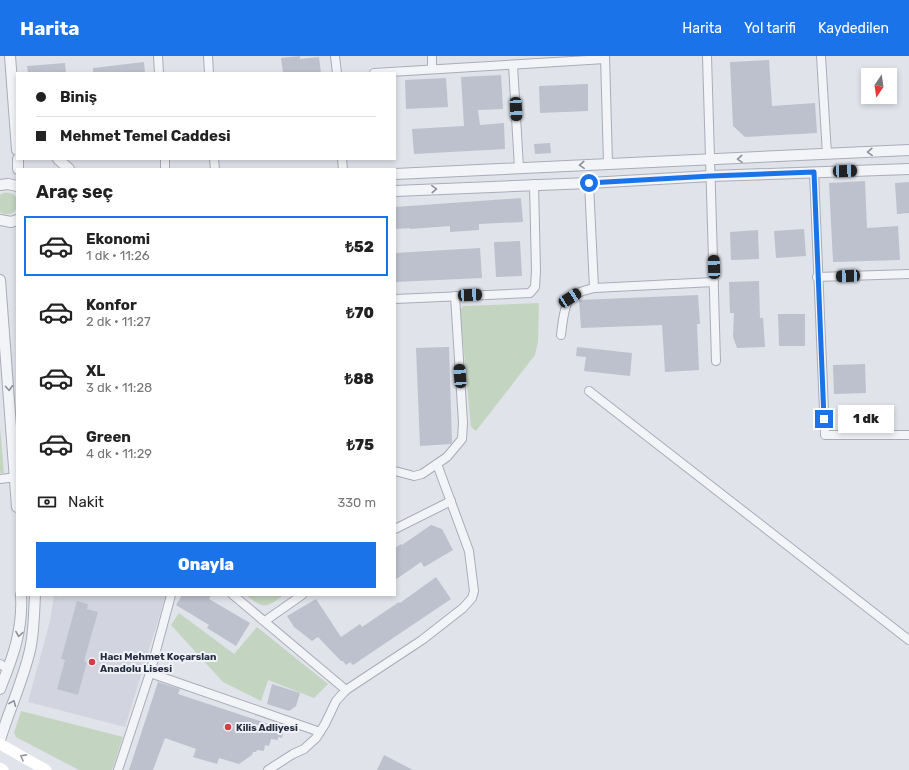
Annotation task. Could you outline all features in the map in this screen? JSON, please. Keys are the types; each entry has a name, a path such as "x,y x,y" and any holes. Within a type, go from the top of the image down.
{"main road":[{"path":"0,744 46,770"}],"street":[{"path":"10,56 16,118"},
{"path":"158,56 159,72"},
{"path":"208,56 209,72"},
{"path":"335,56 337,72"},
{"path":"432,56 432,70"},
{"path":"708,56 716,361"},
{"path":"821,56 827,154"},
{"path":"393,72 605,58 608,163"},
{"path":"513,65 519,168"},
{"path":"396,174 909,150"},
{"path":"59,160 68,168"},
{"path":"396,191 534,184 589,183 711,176 909,169"},
{"path":"814,172 817,277 825,435 909,434"},
{"path":"589,183 594,288"},
{"path":"0,185 8,184 16,186"},
{"path":"396,299 530,293 535,287 534,184"},
{"path":"0,220 11,222 16,220"},
{"path":"817,277 909,274"},
{"path":"0,280 16,478 0,479"},
{"path":"560,335 566,308 570,298 577,293 594,288 714,282"},
{"path":"396,471 414,476 422,474 447,457 462,439 463,423 455,296"},
{"path":"589,391 909,640"},
{"path":"268,770 293,754 304,749 316,738 336,701 346,690 422,640 463,608 472,598 474,591 469,551 437,464"},
{"path":"396,528 451,501"},
{"path":"0,689 4,667 13,658 19,636 22,607 21,596"},
{"path":"0,740 6,719 18,691 30,649 35,596"},
{"path":"118,770 150,673 171,596"},
{"path":"234,596 346,690"},
{"path":"265,621 301,596"},
{"path":"150,673 320,732"}],"shaded area":[{"name":"Hacı Mehmet Koçarslan Anadolu Lisesi","path":"54,596 166,596 125,727 28,702 50,621"}],"green space":[{"path":"3,193 11,193 14,195 16,198 16,209 7,214 0,212 0,195"},
{"path":"539,303 538,342 535,355 476,431 471,427 460,311 463,306"},
{"path":"0,427 4,473 0,473"},
{"path":"247,596 283,596 269,605 265,606 257,603"},
{"path":"179,613 234,654 257,627 328,684 314,698 268,680 261,701 223,682 171,625"},
{"path":"21,711 123,737 112,770 79,770 16,737 14,733"}],"building":[{"path":"300,56 300,59 319,57 321,72 283,72 281,58"},
{"path":"769,60 772,106 815,103 817,133 745,137 733,126 730,62"},
{"path":"144,62 145,72 93,72 93,68"},
{"path":"65,63 66,72 28,72 27,66"},
{"path":"501,75 503,109 478,110 480,125 504,123 505,149 414,154 412,129 464,126 461,77"},
{"path":"446,78 448,107 406,109 405,80"},
{"path":"588,84 588,111 540,113 539,86"},
{"path":"550,143 551,153 535,154 534,144"},
{"path":"865,181 867,228 898,226 900,260 833,262 829,183"},
{"path":"909,182 909,213 897,214 895,183"},
{"path":"521,198 523,222 479,224 479,230 450,232 450,226 396,229 396,207"},
{"path":"804,229 806,256 776,258 774,231"},
{"path":"758,230 759,259 731,260 730,232"},
{"path":"520,241 522,276 496,277 494,242"},
{"path":"480,248 482,278 396,282 396,253"},
{"path":"759,281 760,318 763,318 765,347 737,348 733,337 734,313 730,313 729,282"},
{"path":"698,295 700,324 697,324 699,370 665,372 662,325 581,328 579,300"},
{"path":"778,314 805,314 805,346 779,346"},
{"path":"449,347 452,442 451,444 420,446 416,348"},
{"path":"577,347 632,353 630,376 584,371 586,357 576,356"},
{"path":"865,364 866,393 834,394 833,365"},
{"path":"431,525 442,529 453,550 424,567 421,562 396,579 396,547 401,544 402,545"},
{"path":"436,577 451,599 353,665 350,662 346,665 343,661 341,661 318,637 312,641 294,627 287,616 316,599 341,637 360,624 362,627 399,602 400,603"},
{"path":"181,596 210,596 209,599 250,623 236,646 207,628 209,625 176,605"},
{"path":"77,601 88,604 87,609 98,612 84,661 87,662 78,695 57,689 65,660 61,659"},
{"name":"Kilis Adliyesi","path":"158,682 180,689 178,694 284,729 282,738 278,737 278,740 271,739 269,746 265,745 264,751 257,750 256,752 253,752 252,755 239,764 219,758 217,764 193,757 196,749 165,738 153,770 129,770"},
{"path":"272,684 300,693 296,706 289,711 267,704"},
{"path":"384,755 413,770 377,770"}],"place":[{"name":"Hacı Mehmet Koçarslan Anadolu Lisesi","path":"92,662"},
{"name":"Kilis Adliyesi","path":"228,727"}],"route":[{"path":"589,183 814,172 817,277 824,419"}]}
